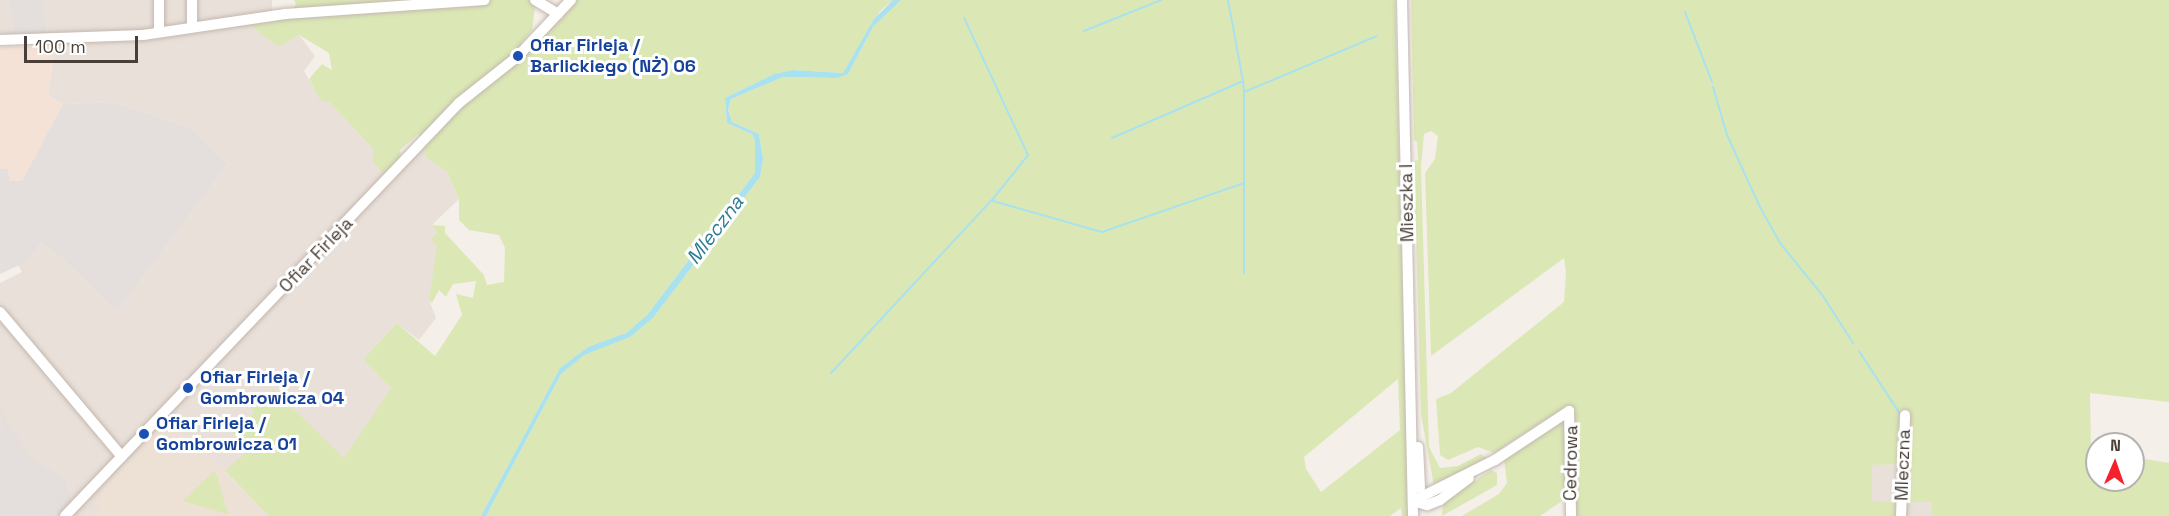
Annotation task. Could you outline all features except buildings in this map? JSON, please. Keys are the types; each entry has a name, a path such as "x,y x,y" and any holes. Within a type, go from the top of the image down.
{"street":[{"path":"159,0 159,32"},
{"path":"192,0 192,27"},
{"path":"0,40 115,37 285,14 385,10 485,0"},
{"name":"Ofiar Firleja","path":"65,516 459,103 518,56 571,0"},
{"name":"Mieszka I","path":"1402,0 1412,405 1421,502"},
{"path":"539,2 558,14"},
{"path":"539,2 548,24"},
{"path":"0,312 122,457"},
{"name":"Mieszka I","path":"1412,405 1421,502 1413,516"},
{"name":"Cedrowa","path":"1421,502 1569,411 1571,516"},
{"name":"Mleczna","path":"1901,516 1905,415"},
{"name":"Cedrowa","path":"1421,502 1440,500 1478,469"}],"shaded area":[{"path":"0,0 272,0 272,11 248,15 299,35 315,56 304,71 320,99 330,103 373,149 373,162 383,174 420,139 427,158 447,172 459,199 432,225 438,233 438,246 429,300 436,318 419,340 397,323 363,359 391,388 344,459 273,388 251,409 255,413 247,452 225,472 269,516 0,516 0,283 22,272 18,265 28,261 41,243 58,255 117,312 228,164 191,128 113,102 63,104 48,95 57,33 0,34"},
{"path":"10,0 43,0 46,33 14,33"},
{"path":"0,47 55,47 48,95 63,104 22,181 10,181 8,169 0,169"},
{"path":"113,102 191,128 228,164 117,312 58,255 41,243 28,261 0,274 0,169 8,169 10,181 22,181 63,104"},
{"path":"1,409 29,457 65,478 71,501 56,516 0,516"},
{"path":"170,417 269,516 82,516 87,510 92,515 100,510 95,501 101,496 100,490"},
{"path":"1907,464 1932,502 1932,516 1899,516 1872,502 1872,465"}],"green space":[{"path":"294,0 536,0 532,30 521,43 530,49 575,0 893,0 880,11 843,73 793,70 774,74 725,98 727,123 752,134 755,140 755,173 647,315 626,333 588,347 560,368 481,516 269,516 225,471 246,452 232,433 254,413 251,408 273,388 344,458 391,388 363,359 397,323 435,356 462,315 456,294 473,298 476,281 453,284 446,297 439,290 432,303 429,300 437,246 431,239 438,233 431,225 445,226 445,233 484,275 487,285 504,282 505,248 499,235 469,230 459,220 459,199 447,172 427,158 418,134 400,150 401,157 384,175 373,162 373,149 330,103 320,100 309,79 322,64 332,70 329,53 299,35 278,47 252,26 251,23 288,17 296,4"},
{"path":"901,0 1395,0 1409,516 1402,516 1401,508 1390,516 486,516 561,374 584,354 630,337 653,318 760,177 763,159 759,134 732,122 728,110 731,99 783,77 831,78 848,74 873,27","holes":["1398,379 1400,430 1321,492 1306,469 1304,457"]},
{"path":"1411,0 2169,0 2169,402 2090,393 2091,432 2085,432 2085,492 2145,492 2145,459 2169,463 2169,516 1932,516 1932,502 1908,502 1907,464 1872,465 1872,501 1899,502 1899,516 1565,516 1565,499 1540,516 1462,516 1499,494 1507,483 1504,459 1565,418 1569,421 1575,416 1567,407 1494,453 1478,447 1448,460 1440,455 1436,399 1451,393 1564,302 1566,272 1564,258 1431,356 1425,173 1435,159 1438,136 1431,131 1424,134 1421,166 1429,447 1440,468 1458,466 1481,454 1487,458 1434,486 1421,414 1414,161 1418,160 1417,142 1414,140"},
{"path":"215,470 228,514 183,501"},
{"path":"1491,470 1497,473 1497,485 1442,516 1443,502"}],"water":[{"path":"893,0 901,0 873,27 848,74 837,78 783,77 731,99 728,110 732,122 759,134 763,159 760,177 653,318 630,337 584,355 561,374 486,516 481,516 560,368 588,347 626,333 647,315 755,173 755,140 752,134 727,123 725,98 774,74 793,70 843,73 874,19"}],"waterway":[{"path":"1084,31 1161,0"},
{"path":"1228,0 1243,81"},
{"path":"1685,12 1712,82"},
{"path":"831,373 992,200 1028,155 964,18"},
{"path":"1244,273 1244,92 1377,36"},
{"path":"1112,138 1243,81 1244,92"},
{"path":"1713,87 1727,135 1760,207 1780,243 1823,296 1853,343"},
{"path":"993,201 1102,232 1244,183"},
{"path":"1859,351 1900,414"}],"place":[{"name":"Ofiar Firleja / Barlickiego (NŻ) 06","path":"518,56"},
{"name":"Ofiar Firleja / Gombrowicza 04","path":"188,388"},
{"name":"Ofiar Firleja / Gombrowicza 01","path":"144,434"}]}
